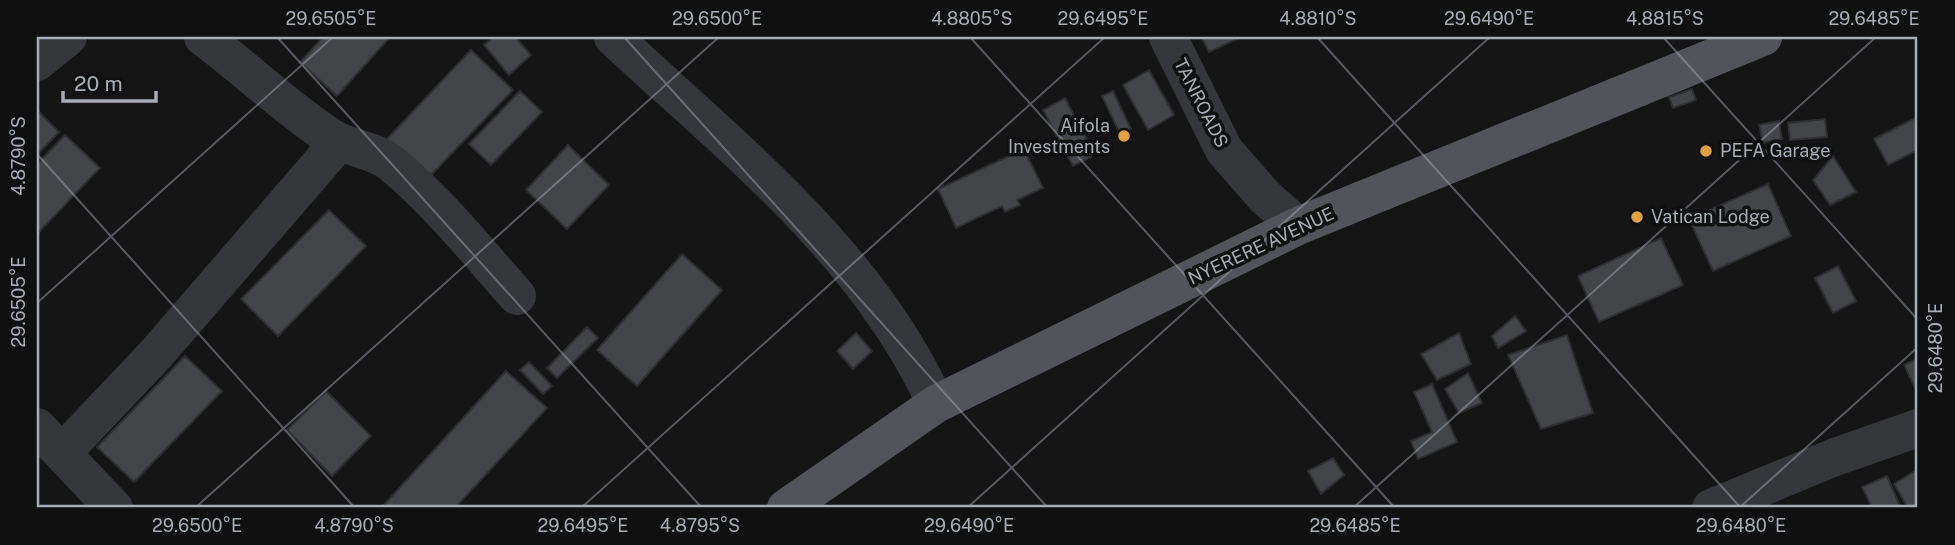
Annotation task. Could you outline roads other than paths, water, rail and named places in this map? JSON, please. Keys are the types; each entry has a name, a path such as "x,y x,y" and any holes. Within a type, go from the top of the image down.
{"main road":[{"name":"NYERERE AVENUE","path":"786,508 936,404 1298,226 1763,37"}],"street":[{"path":"37,62 68,37"},
{"path":"203,37 307,122 339,142 373,153 391,163 448,218 517,296"},
{"path":"613,37 829,241 877,299 899,332 936,404"},
{"name":"TANROADS","path":"1168,37 1224,150 1265,197 1298,226"},
{"path":"114,508 50,439 156,354 339,142"},
{"path":"1711,508 1835,457 1918,428"}],"place":[{"name":"Aifola Investments","path":"1124,136"},
{"name":"PEFA Garage","path":"1706,151"},
{"name":"Vatican Lodge","path":"1637,217"}]}
